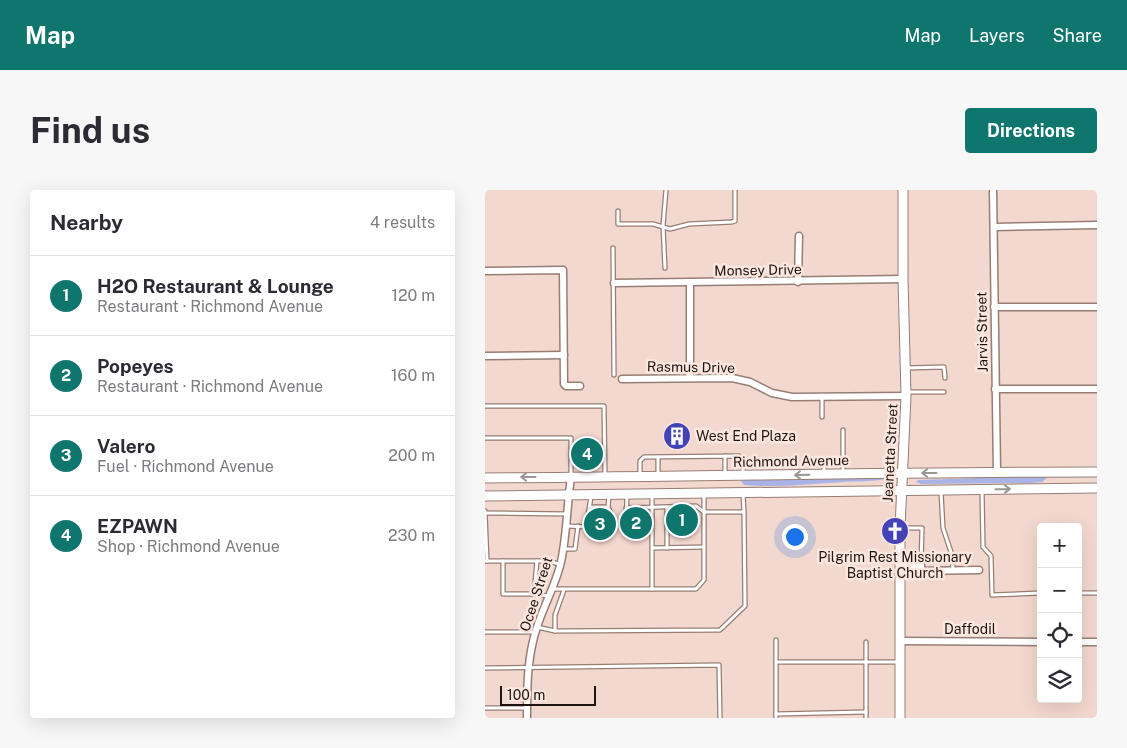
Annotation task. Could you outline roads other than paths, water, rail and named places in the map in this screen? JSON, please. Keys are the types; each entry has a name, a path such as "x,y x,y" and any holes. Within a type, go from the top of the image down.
{"main road":[{"name":"Jeanetta Street","path":"900,718 900,528 906,394 903,190"},
{"name":"Richmond Avenue","path":"485,478 1097,472"},
{"path":"485,496 941,489 982,494 1097,488"}],"street":[{"name":"Jarvis Street","path":"993,190 997,473"},
{"path":"993,227 1097,225"},
{"path":"798,282 799,236"},
{"path":"485,271 563,270 564,384 566,386 580,386"},
{"name":"Monsey Drive","path":"614,283 798,282 903,279"},
{"path":"690,283 690,378"},
{"path":"994,307 1097,307"},
{"path":"485,356 564,355"},
{"name":"Rasmus Drive","path":"622,379 732,378 750,382 772,393 792,397 906,394"},
{"path":"995,389 1097,389"},
{"name":"Ocee Street","path":"527,718 527,668 536,629 560,564 567,526 568,495 571,477"},
{"path":"900,565 921,565 921,571 979,570"},
{"name":"Daffodil","path":"900,641 1037,642"},
{"path":"1082,642 1097,642"}],"lane":[{"path":"665,268 663,226 666,190"},
{"path":"618,211 618,224 653,224 670,229 689,224 732,222 735,220 735,190"},
{"path":"613,248 614,375"},
{"path":"905,368 944,367 945,378"},
{"path":"906,394 944,392"},
{"path":"822,397 822,417"},
{"path":"485,406 604,406 605,477"},
{"path":"843,430 843,474"},
{"path":"485,438 571,438 571,477"},
{"path":"725,456 725,476"},
{"path":"640,477 641,458 725,456 739,456 741,458 743,476"},
{"path":"658,457 658,477"},
{"path":"824,474 824,462 843,461"},
{"path":"941,489 943,528 953,555 953,570"},
{"path":"485,632 536,629 555,632 720,630 745,606 743,492"},
{"path":"503,561 503,594 550,593 564,590 696,589 704,580 704,493"},
{"path":"608,527 612,527 608,508 609,494"},
{"path":"627,494 626,534 652,533"},
{"path":"652,494 653,589"},
{"path":"982,494 983,547 991,556 993,595 1037,593"},
{"path":"567,526 590,527 590,520 587,514 592,495"},
{"path":"626,508 696,506 704,512 744,512"},
{"path":"590,507 608,508"},
{"path":"667,507 667,548"},
{"path":"560,564 537,561 486,561 485,513 567,514"},
{"path":"587,514 592,515"},
{"path":"563,549 575,549 578,526"},
{"path":"900,528 921,528 921,565"},
{"path":"652,548 705,548"},
{"path":"533,594 537,561"},
{"path":"555,632 555,615 564,590"},
{"path":"1082,593 1097,593"},
{"path":"775,640 776,716 866,712"},
{"path":"866,642 866,718"},
{"path":"776,662 900,662"},
{"path":"485,668 719,665 720,718"},
{"path":"485,708 527,708"}],"place":[{"name":"West End Plaza","path":"677,436"},
{"name":"EZPAWN","path":"587,454"},
{"name":"H2O Restaurant & Lounge","path":"682,520"},
{"name":"Popeyes","path":"636,523"},
{"name":"Valero","path":"600,524"},
{"name":"Pilgrim Rest Missionary Baptist Church","path":"895,531"}]}
